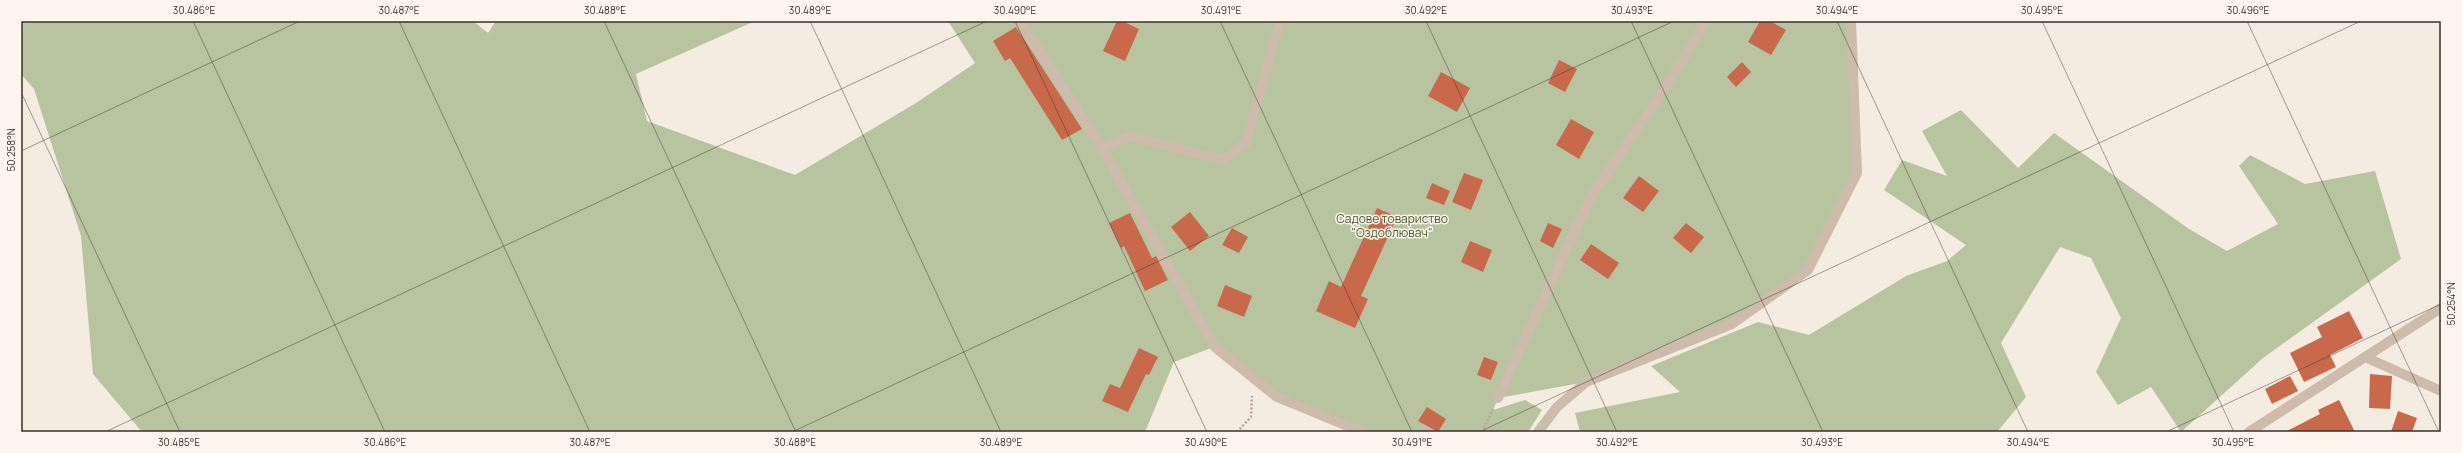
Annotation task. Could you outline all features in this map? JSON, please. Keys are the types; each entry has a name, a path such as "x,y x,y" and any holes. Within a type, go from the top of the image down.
{"street":[{"path":"1020,21 1102,148 1214,347 1277,397 1362,432"},
{"path":"1102,148 1131,136 1223,160 1246,142 1280,21"},
{"path":"1498,398 1589,200 1669,82 1706,21"},
{"path":"1538,432 1557,407 1586,382 1732,324 1808,270 1857,173 1851,21"},
{"path":"2249,432 2441,308"},
{"path":"2365,357 2441,391"}],"path":[{"path":"1237,432 1251,416 1252,397 1250,391"},
{"path":"1482,432 1498,398"}],"green space":[{"name":"Садове товариство \"Оздоблювач\"","path":"21,21 473,21 488,33 496,21 755,21 636,74 647,121 795,175 916,103 975,63 948,21 1851,21 1857,173 1808,270 1732,324 1586,382 1498,398 1493,410 1525,400 1542,410 1528,432 1362,432 1277,397 1214,347 1174,362 1145,432 142,432 93,374 81,236 34,89 21,74"},
{"path":"1961,110 2018,168 2054,133 2189,229 2227,251 2278,224 2239,166 2250,155 2305,184 2375,171 2401,259 2263,358 2181,432 2151,387 2118,405 2096,372 2121,318 2091,258 2060,247 2001,343 2026,397 1997,432 1580,432 1575,413 1680,392 1651,366 1758,322 1809,335 1906,276 1947,261 1966,245 1884,190 1902,160 1947,176 1922,131"}],"building":[{"path":"1117,21 1122,21 1139,29 1125,61 1103,51"},
{"path":"1760,21 1770,21 1786,30 1771,55 1748,42"},
{"path":"1016,27 1082,129 1062,140 1010,58 1005,61 993,41"},
{"path":"1559,60 1577,69 1565,92 1548,83"},
{"path":"1742,62 1751,72 1736,87 1727,77"},
{"path":"1441,72 1470,88 1457,112 1428,96"},
{"path":"1571,119 1594,132 1579,159 1556,145"},
{"path":"1464,173 1483,180 1471,210 1452,202"},
{"path":"1639,176 1659,191 1643,212 1623,198"},
{"path":"1432,183 1450,191 1444,205 1426,198"},
{"path":"1377,208 1397,217 1361,296 1368,299 1355,328 1316,311 1329,281 1341,287"},
{"path":"1190,212 1209,236 1190,251 1171,227"},
{"path":"1130,213 1152,258 1156,256 1168,280 1145,291 1124,246 1121,248 1109,223"},
{"path":"1548,223 1562,229 1553,248 1540,241"},
{"path":"1686,223 1704,237 1691,253 1673,238"},
{"path":"1232,228 1248,237 1239,253 1222,245"},
{"path":"1470,241 1492,250 1483,272 1461,262"},
{"path":"1591,244 1619,263 1608,279 1580,260"},
{"path":"1225,285 1252,296 1244,317 1217,306"},
{"path":"2349,311 2363,338 2330,355 2336,367 2304,382 2290,353 2322,337 2317,327"},
{"path":"1139,348 1158,357 1149,375 1146,374 1128,412 1102,401 1110,384 1120,388"},
{"path":"1484,357 1498,362 1491,380 1477,375"},
{"path":"2370,374 2392,376 2390,409 2369,408"},
{"path":"2290,376 2298,391 2272,404 2265,389"},
{"path":"2339,400 2355,432 2285,432 2320,414 2318,410"},
{"path":"1427,407 1446,419 1438,432 1418,421"},
{"path":"2398,411 2417,418 2412,432 2391,432"}]}
